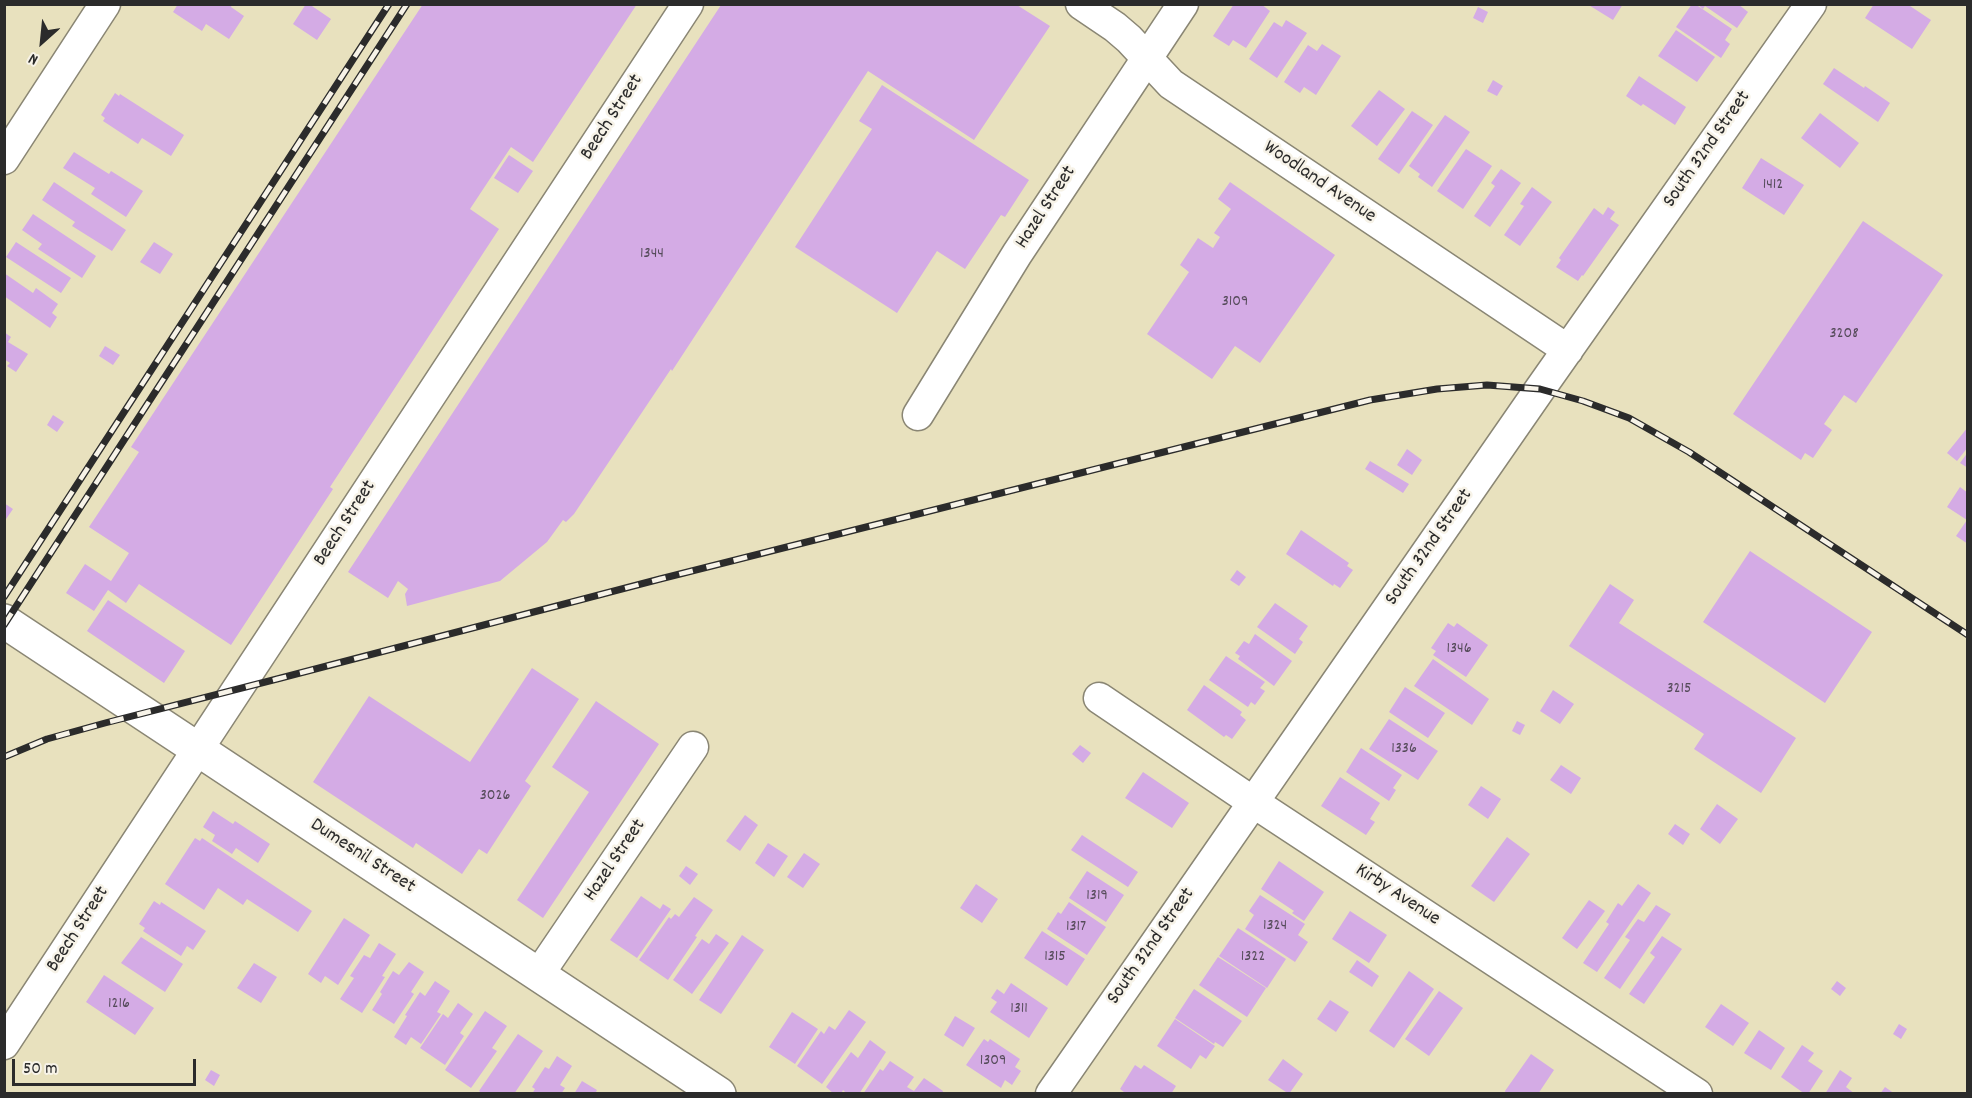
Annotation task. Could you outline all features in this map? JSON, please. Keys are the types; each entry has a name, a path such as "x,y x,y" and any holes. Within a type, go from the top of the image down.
{"main road":[{"name":"Dumesnil Street","path":"4,621 719,1094"}],"street":[{"path":"4,159 105,4"},
{"name":"Beech Street","path":"4,1044 688,4"},
{"name":"Woodland Avenue","path":"1081,4 1115,27 1172,84 1568,350"},
{"name":"Hazel Street","path":"918,415 1017,254 1182,4"},
{"name":"South 32nd Street","path":"1050,1094 1810,4"},
{"name":"Kirby Avenue","path":"1099,698 1697,1094"},
{"name":"Hazel Street","path":"539,974 693,747"}],"building":[{"path":"178,4 232,4 231,7 244,16 229,39 206,24 202,31 173,12"},
{"path":"306,4 331,19 317,40 293,24"},
{"path":"423,4 637,4 533,162 511,147 470,209 499,229 330,487 333,489 231,645 139,584 126,603 108,590 94,611 66,593 85,564 111,581 129,553 89,527 139,452 131,447"},
{"path":"1234,4 1250,6 1261,4 1270,11 1246,48 1233,40 1229,46 1213,36"},
{"path":"1587,4 1623,4 1613,20"},
{"path":"1692,4 1732,29 1725,40 1730,44 1721,58 1676,27"},
{"path":"1697,4 1738,4 1748,12 1737,28 1705,6 1703,9"},
{"path":"1874,4 1907,4 1931,20 1912,49 1865,18"},
{"path":"721,5 1017,5 1050,26 974,140 868,71 672,371 671,369 574,514 566,522 563,520 547,542 500,581 407,606 405,594 408,589 398,581 388,598 348,572"},
{"path":"1478,7 1488,12 1483,23 1473,18"},
{"path":"1286,20 1307,33 1277,78 1249,59 1274,22 1282,27"},
{"path":"1676,30 1715,57 1697,82 1658,56"},
{"path":"1322,44 1341,56 1316,95 1304,87 1300,93 1284,82 1308,45 1317,51"},
{"path":"1834,68 1890,103 1878,122 1823,84"},
{"path":"1639,76 1686,107 1675,125 1626,96"},
{"path":"1493,80 1503,86 1497,96 1487,91"},
{"path":"882,85 1029,180 1005,217 1001,215 965,269 937,251 897,313 795,247 872,129 859,121"},
{"path":"1379,90 1405,109 1377,146 1351,126"},
{"path":"115,93 184,135 171,156 142,138 138,144 103,121 105,118 101,115"},
{"path":"1412,111 1433,125 1399,174 1378,159"},
{"path":"1820,113 1859,143 1840,168 1801,138"},
{"path":"1445,115 1470,132 1432,187 1418,177 1420,174 1409,166"},
{"path":"1466,149 1492,166 1463,209 1437,191"},
{"path":"74,152 109,174 111,171 143,191 126,217 91,194 95,188 63,168"},
{"path":"509,155 533,171 518,193 494,178"},
{"path":"1761,158 1804,185 1784,215 1742,188"},
{"path":"1501,169 1521,183 1490,227 1474,216 1495,186 1491,183"},
{"path":"54,182 126,230 112,251 72,226 75,222 42,200"},
{"path":"1230,182 1335,255 1260,363 1235,346 1212,379 1147,334 1189,272 1180,265 1198,238 1213,248 1220,237 1214,233 1231,209 1218,199"},
{"path":"1532,187 1552,202 1520,246 1504,235 1524,206 1520,204"},
{"path":"1608,207 1615,212 1610,219 1619,225 1578,281 1556,267 1561,260 1559,258 1594,208 1603,215"},
{"path":"33,214 96,256 82,278 38,249 42,244 22,230"},
{"path":"1863,221 1943,275 1856,403 1844,395 1824,424 1832,430 1813,458 1805,453 1801,460 1733,414"},
{"path":"16,242 71,278 61,293 6,257"},
{"path":"154,242 173,254 160,274 140,262"},
{"path":"4,273 33,293 36,288 58,304 52,313 57,317 50,328 4,296"},
{"path":"4,332 11,337 8,342 28,354 16,372 7,366 10,363 4,359"},
{"path":"105,346 120,355 113,365 99,356"},
{"path":"53,415 64,422 57,432 47,425"},
{"path":"1968,427 1968,447 1957,461 1947,453"},
{"path":"1407,449 1422,460 1412,475 1397,465"},
{"path":"1968,452 1968,468 1960,463"},
{"path":"1370,461 1409,484 1403,493 1365,469"},
{"path":"1960,487 1968,493 1968,544 1956,536 1967,520 1947,507"},
{"path":"4,503 13,509 4,522"},
{"path":"1301,530 1349,563 1347,566 1353,570 1340,588 1334,584 1333,586 1286,554"},
{"path":"1750,551 1872,632 1825,703 1703,622"},
{"path":"1237,570 1246,577 1239,586 1230,580"},
{"path":"1610,584 1634,600 1619,623 1796,738 1761,793 1694,749 1704,734 1569,646"},
{"path":"108,600 185,651 164,683 87,631"},
{"path":"1275,603 1308,626 1299,639 1303,642 1295,654 1257,627"},
{"path":"1448,623 1454,627 1457,623 1488,645 1466,677 1433,655 1436,651 1431,648"},
{"path":"1255,634 1292,661 1274,686 1238,659 1240,656 1235,653 1244,641 1249,644"},
{"path":"1226,656 1265,682 1260,688 1265,691 1255,705 1251,702 1248,707 1209,680"},
{"path":"1433,659 1489,699 1472,725 1414,686"},
{"path":"532,668 579,699 525,781 531,786 487,854 479,849 462,874 416,843 413,848 313,782 369,696 470,762"},
{"path":"1204,685 1242,712 1240,715 1246,720 1232,739 1226,735 1224,737 1187,710"},
{"path":"1405,687 1445,713 1428,738 1389,712"},
{"path":"1553,690 1574,704 1560,724 1540,711"},
{"path":"596,701 659,744 543,918 517,900 589,792 552,767"},
{"path":"1389,719 1438,751 1418,780 1369,749"},
{"path":"1517,721 1525,725 1520,735 1512,731"},
{"path":"1080,745 1091,753 1083,763 1072,754"},
{"path":"1361,748 1402,775 1393,788 1396,790 1389,801 1346,772"},
{"path":"1561,765 1581,778 1571,794 1550,780"},
{"path":"1143,772 1189,803 1172,828 1125,798"},
{"path":"1340,777 1380,803 1370,819 1375,822 1366,835 1321,806"},
{"path":"1481,786 1501,799 1488,819 1468,805"},
{"path":"1717,804 1738,819 1720,844 1700,829"},
{"path":"213,811 233,824 235,821 270,844 258,863 236,848 232,854 212,841 215,835 203,827"},
{"path":"745,815 758,825 740,851 726,841"},
{"path":"1675,824 1690,834 1683,845 1668,834"},
{"path":"1082,835 1138,872 1128,887 1071,850"},
{"path":"1507,837 1530,854 1494,902 1471,886"},
{"path":"195,838 200,841 202,838 312,911 298,932 247,899 243,905 218,888 204,910 165,884"},
{"path":"768,843 788,856 774,877 755,863"},
{"path":"804,853 820,864 803,888 787,877"},
{"path":"1279,861 1324,892 1304,921 1292,913 1294,911 1261,889"},
{"path":"686,866 698,874 690,885 679,876"},
{"path":"1087,871 1124,895 1106,922 1069,898"},
{"path":"976,884 998,899 982,923 960,908"},
{"path":"1638,884 1651,893 1597,972 1583,963 1609,924 1606,922 1618,903 1622,906"},
{"path":"1260,895 1305,924 1298,935 1308,942 1295,962 1245,929 1254,915 1249,911"},
{"path":"641,896 660,909 663,904 671,909 637,958 610,940"},
{"path":"694,897 713,910 668,980 639,960 669,917 671,919 675,914 679,917"},
{"path":"1589,900 1605,911 1577,949 1562,938"},
{"path":"154,901 160,905 161,902 206,931 193,950 187,946 181,956 143,931 145,928 139,924"},
{"path":"1069,902 1106,927 1087,955 1047,929 1058,912 1061,914"},
{"path":"1656,905 1671,914 1620,989 1604,978 1630,940 1625,937 1638,919 1644,922"},
{"path":"1350,911 1387,935 1369,963 1332,939"},
{"path":"344,918 370,935 338,985 325,976 321,983 308,974"},
{"path":"1238,928 1286,959 1267,988 1219,956"},
{"path":"1042,931 1085,959 1067,986 1024,958"},
{"path":"716,934 729,943 692,994 673,980 702,939 709,944"},
{"path":"742,935 764,950 721,1014 699,1000"},
{"path":"1662,936 1682,949 1644,1004 1629,994 1655,957 1650,953"},
{"path":"141,937 183,964 165,992 121,963"},
{"path":"379,943 396,954 382,976 385,977 362,1013 340,999 354,978 350,976 364,955 370,958"},
{"path":"1218,957 1266,988 1247,1017 1199,985"},
{"path":"1357,960 1379,976 1372,987 1349,972"},
{"path":"409,962 424,972 411,992 414,994 394,1024 372,1010 393,971 399,975"},
{"path":"254,963 277,977 261,1003 237,988"},
{"path":"1409,971 1434,989 1394,1048 1369,1031"},
{"path":"104,975 154,1008 135,1035 86,1002"},
{"path":"435,981 450,991 437,1012 441,1014 421,1044 411,1037 406,1045 394,1037 420,992 425,996"},
{"path":"1837,981 1846,988 1840,996 1831,989"},
{"path":"1011,983 1048,1008 1029,1038 990,1012 997,1002 991,998 997,989 1004,994"},
{"path":"1194,989 1242,1021 1223,1047 1215,1042 1214,1044 1175,1018"},
{"path":"1439,991 1463,1008 1429,1056 1405,1039"},
{"path":"1330,1000 1349,1012 1336,1032 1317,1019"},
{"path":"458,1003 473,1014 460,1033 464,1036 445,1065 420,1048 443,1014 448,1018"},
{"path":"1721,1004 1749,1023 1733,1046 1705,1027"},
{"path":"849,1010 866,1022 822,1084 797,1066 821,1031 824,1034 829,1026 835,1030"},
{"path":"485,1011 507,1026 492,1048 497,1051 471,1088 445,1070"},
{"path":"792,1012 818,1029 795,1064 769,1047"},
{"path":"955,1016 975,1028 963,1047 944,1035"},
{"path":"1175,1019 1215,1046 1206,1059 1200,1055 1191,1069 1157,1046"},
{"path":"1899,1024 1907,1029 1901,1039 1893,1034"},
{"path":"1759,1030 1785,1048 1771,1070 1744,1053"},
{"path":"518,1034 543,1051 514,1094 483,1094 479,1091"},
{"path":"984,1039 988,1042 990,1039 1020,1059 1015,1067 1021,1071 1012,1085 1005,1080 1001,1088 966,1065"},
{"path":"870,1040 886,1052 859,1094 847,1094 843,1090 841,1094 834,1094 826,1087 851,1052 858,1058"},
{"path":"1802,1045 1814,1053 1808,1061 1823,1071 1808,1094 1781,1077"},
{"path":"1531,1054 1554,1070 1538,1094 1506,1094 1505,1091"},
{"path":"557,1056 572,1066 560,1085 565,1088 561,1094 532,1094 535,1089 532,1087 545,1067 549,1069"},
{"path":"1283,1059 1303,1074 1289,1094 1268,1080"},
{"path":"890,1061 914,1077 907,1087 914,1091 924,1078 943,1091 942,1094 863,1094 880,1069 883,1071"},
{"path":"1135,1065 1141,1069 1144,1065 1176,1086 1171,1094 1123,1094 1124,1092 1120,1089"},
{"path":"211,1070 220,1075 214,1086 205,1080"},
{"path":"1840,1070 1852,1078 1846,1087 1855,1094 1825,1094"},
{"path":"582,1081 597,1090 595,1094 574,1094"},
{"path":"1885,1087 1895,1094 1880,1094"}],"railway":[{"path":"4,597 389,4"},
{"path":"4,625 407,4"},
{"path":"4,757 47,739 105,723 660,579 1370,400 1437,389 1487,385 1540,389 1583,401 1629,418 1689,452 1968,635"}]}
